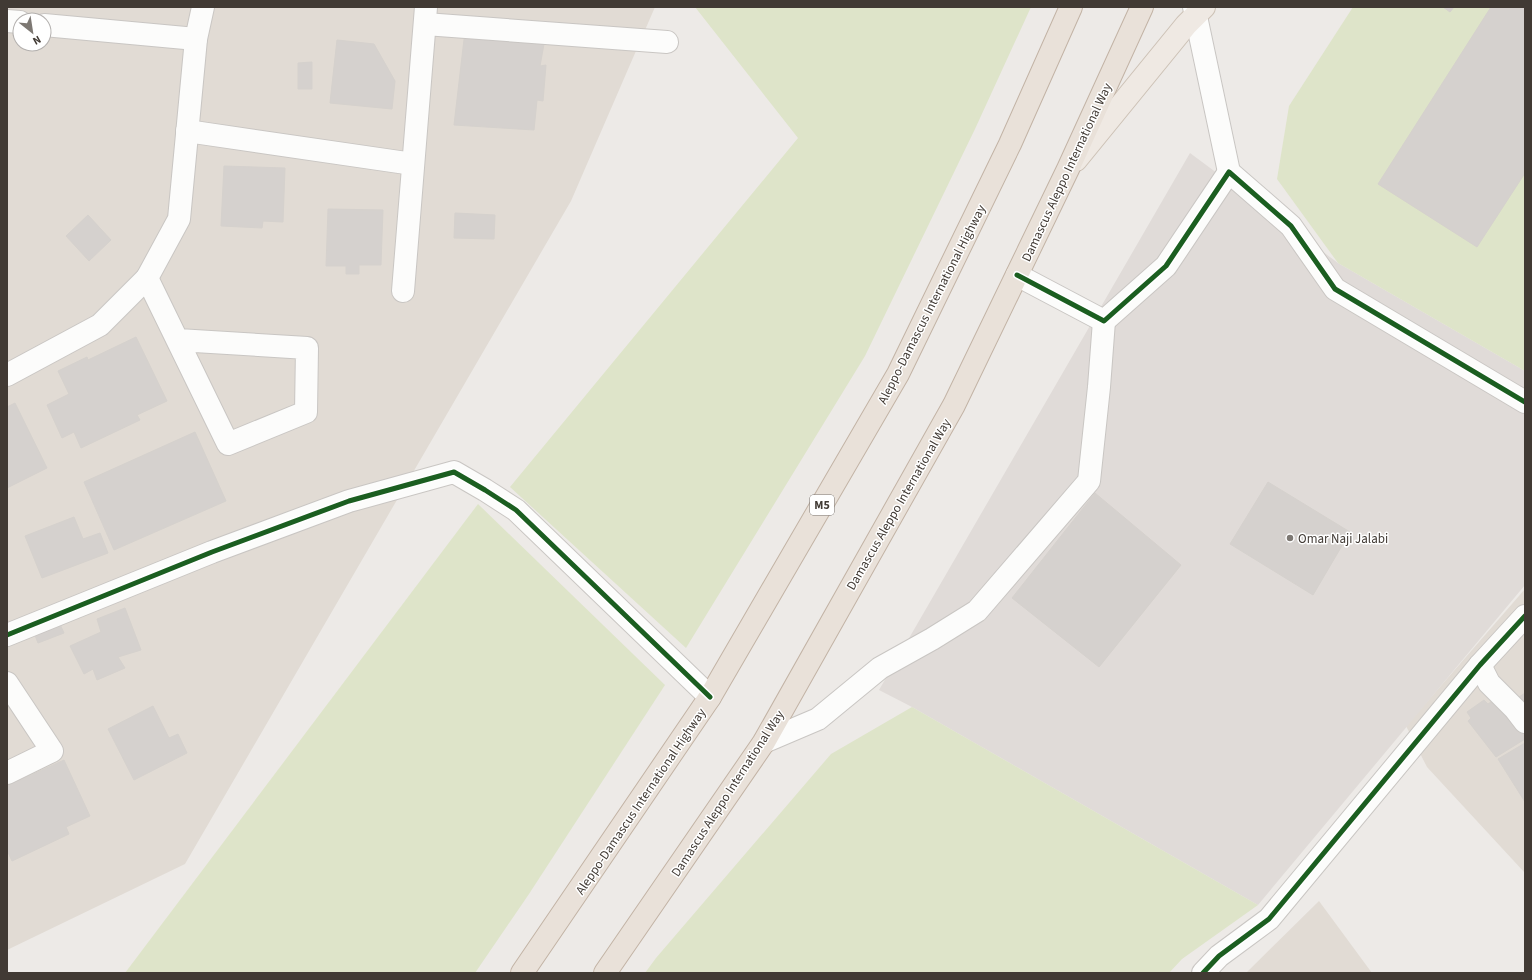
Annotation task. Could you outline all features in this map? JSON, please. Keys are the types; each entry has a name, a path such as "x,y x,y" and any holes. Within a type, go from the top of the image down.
{"highway":[{"name":"Aleppo-Damascus International Highway","path":"522,973 710,697 898,374 1010,144 1071,7"},
{"name":"Damascus Aleppo International Way","path":"605,973 764,742 954,405 1068,169 1142,7"}],"main road":[{"path":"1068,169 1198,10"}],"street":[{"path":"7,375 100,325 147,278 178,219 196,40 203,7"},
{"path":"1198,10 1229,172 1291,226 1335,289 1525,402"},
{"path":"403,292 425,16 667,42"},
{"path":"52,26 196,40"},
{"path":"188,131 413,164"},
{"path":"764,742 818,719 880,668 932,639 977,611 1089,481 1104,321 1166,266 1229,172"},
{"path":"1017,275 1104,321"},
{"path":"147,278 228,444 306,412 307,348 178,340"},
{"path":"7,635 212,552 349,501 454,472 516,510 710,697"},
{"path":"1203,973 1219,956 1268,919 1480,665 1525,616"},
{"path":"1480,665 1489,683 1515,709 1525,722"},
{"path":"7,683 52,751 7,773"}],"shaded area":[{"path":"7,7 655,7 571,201 185,864 7,950"},
{"path":"1190,153 1338,263 1525,371 1525,585 1258,905 912,707 879,690"},
{"path":"1525,589 1525,873 1427,767 1406,726"},
{"path":"1319,901 1372,973 1246,973"}],"green space":[{"path":"695,7 1031,7 975,129 865,356 686,648 510,487 798,138"},
{"path":"1353,7 1525,7 1525,371 1338,263 1277,179 1289,106"},
{"path":"478,504 665,685 529,894 475,973 125,973"},
{"path":"912,707 1258,905 1182,959 1169,973 645,973 656,958 831,754"}],"building":[{"path":"1443,7 1454,7 1450,12"},
{"path":"1491,7 1525,7 1525,173 1477,247 1378,184"},
{"path":"465,31 546,33 540,66 546,65 543,101 537,100 534,130 454,125"},
{"path":"337,40 374,44 395,81 392,109 330,103"},
{"path":"312,62 312,89 298,89 298,63"},
{"path":"224,166 285,168 283,222 263,221 262,228 221,226"},
{"path":"328,209 383,210 381,265 359,265 359,274 346,274 346,266 326,266"},
{"path":"455,213 495,215 494,239 454,238"},
{"path":"88,215 111,240 89,261 66,236"},
{"path":"136,337 167,401 137,415 140,420 81,448 74,432 62,438 47,405 69,394 58,371 87,357 88,360"},
{"path":"15,403 47,468 7,488 7,407"},
{"path":"195,432 226,501 114,550 84,482"},
{"name":"Omar Naji Jalabi","path":"1268,482 1350,532 1313,595 1230,544"},
{"path":"1095,493 1181,565 1099,667 1012,598"},
{"path":"74,517 83,539 100,533 108,553 42,578 25,536"},
{"path":"125,608 141,650 118,657 125,668 97,680 93,669 84,674 70,646 101,632 97,619"},
{"path":"58,620 64,633 38,643 33,630"},
{"path":"1525,693 1525,707 1519,697"},
{"path":"1497,698 1525,733 1525,739 1496,757 1468,721 1471,718 1467,712 1484,700 1488,704"},
{"path":"153,706 169,738 178,734 187,753 134,780 108,729"},
{"path":"1525,743 1525,802 1498,759"},
{"path":"64,760 90,816 66,827 69,834 12,861 7,850 7,786"}],"cycle path":[{"path":"1017,275 1104,321 1166,266 1229,172 1291,226 1335,289 1525,402"},
{"path":"7,635 212,552 349,501 454,472 516,510 710,697"},
{"path":"1203,973 1219,956 1269,919 1480,665 1525,616"}],"place":[{"name":"Omar Naji Jalabi","path":"1290,538"}]}
